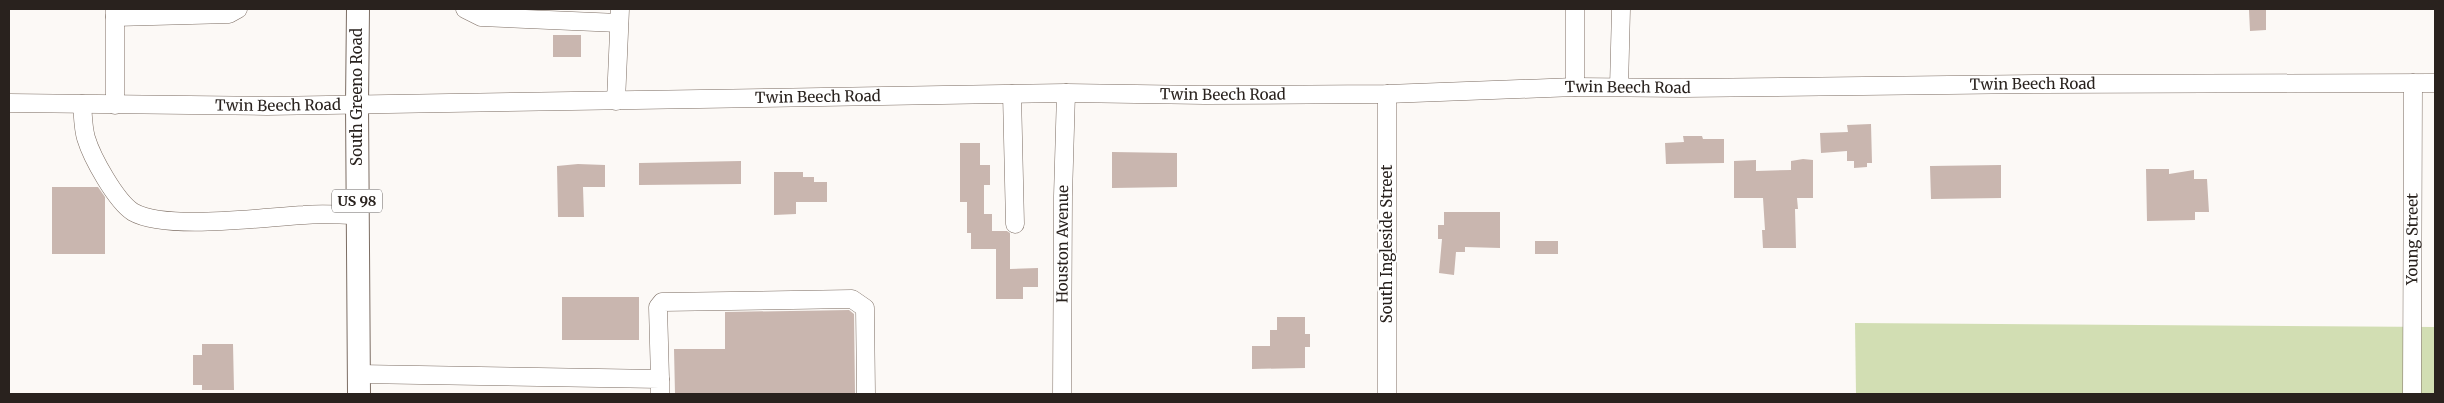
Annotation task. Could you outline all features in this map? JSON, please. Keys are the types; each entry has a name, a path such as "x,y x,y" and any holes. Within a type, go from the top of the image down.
{"main road":[{"name":"South Greeno Road","path":"358,9 356,104 359,384"}],"street":[{"path":"115,105 115,13 229,14 238,9"},
{"path":"465,9 481,17 619,16 616,101"},
{"path":"1575,9 1575,87"},
{"path":"1619,87 1620,9"},
{"name":"Young Street","path":"2412,394 2413,83"},
{"name":"Twin Beech Road","path":"9,104 268,106 1066,93 1204,95 1387,94 1575,87 2435,83"},
{"name":"Houston Avenue","path":"1062,394 1062,206 1066,93"},
{"path":"1012,94 1015,224"},
{"name":"South Ingleside Street","path":"1387,94 1387,394"},
{"path":"82,104 86,138 98,164 120,200 134,212 159,219 190,221 243,220 305,214 358,215"},
{"path":"359,384 660,387 658,307 662,302 852,299 865,308 866,394"}],"green space":[{"path":"1855,323 2435,327 2435,394 1856,394"}],"building":[{"path":"2266,9 2266,30 2250,31 2249,10"},
{"path":"553,35 581,35 581,57 553,57"},
{"path":"1871,124 1872,163 1867,163 1867,167 1854,168 1854,161 1847,161 1847,151 1821,153 1820,133 1848,132 1847,125"},
{"path":"1683,136 1702,136 1703,139 1724,139 1724,163 1666,164 1665,143 1684,142"},
{"path":"960,143 980,143 980,165 990,165 990,185 984,185 984,214 992,214 992,231 1007,231 1010,233 1010,269 1038,268 1038,287 1023,287 1023,299 996,299 996,249 971,249 971,233 967,233 967,202 960,202"},
{"path":"1112,152 1177,153 1177,187 1112,188"},
{"path":"1756,160 1756,171 1791,170 1791,161 1813,160 1813,198 1797,198 1798,209 1795,209 1796,248 1763,248 1762,230 1765,230 1763,198 1734,198 1734,161"},
{"path":"741,161 741,184 639,185 639,163"},
{"path":"578,164 605,165 605,187 583,187 584,217 558,217 557,166"},
{"path":"2001,165 2001,198 1931,199 1930,166"},
{"path":"2146,169 2169,169 2169,174 2194,170 2194,179 2207,179 2209,212 2195,212 2195,220 2147,221"},
{"path":"774,172 803,172 803,177 814,177 814,182 827,182 827,202 796,202 796,214 774,215"},
{"path":"52,187 98,187 105,197 105,254 52,254"},
{"path":"1444,212 1500,212 1500,248 1465,247 1465,252 1456,252 1454,275 1439,273 1442,239 1438,239 1438,225 1444,225"},
{"path":"1535,241 1558,241 1558,254 1535,254"},
{"path":"562,297 639,297 639,340 562,340"},
{"path":"849,310 854,314 855,394 675,394 674,349 725,349 725,312"},
{"path":"1277,317 1305,317 1305,334 1310,334 1310,347 1305,347 1305,368 1252,369 1252,346 1270,346 1270,330 1277,330"},
{"path":"202,344 233,344 234,390 202,390 202,385 193,385 193,355 202,355"}]}
